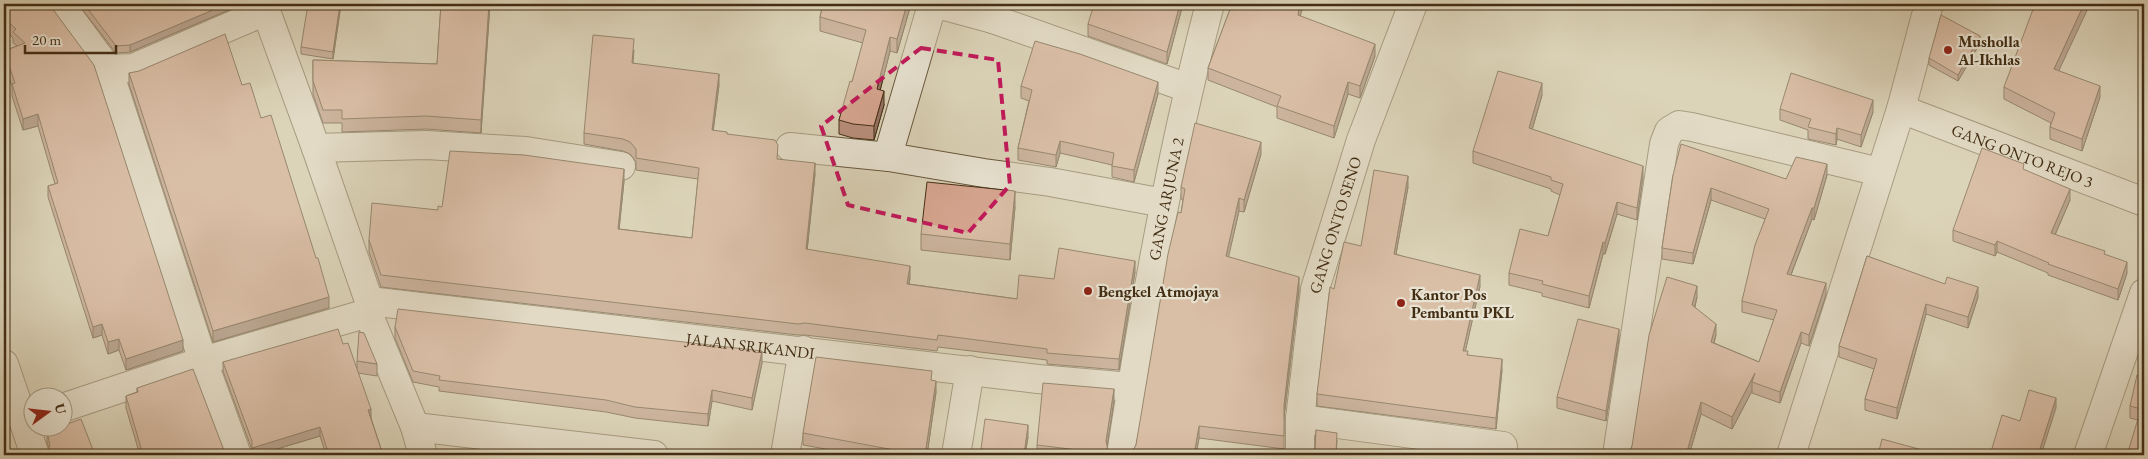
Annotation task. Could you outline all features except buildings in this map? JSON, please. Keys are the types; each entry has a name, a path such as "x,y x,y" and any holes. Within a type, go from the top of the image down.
{"street":[{"path":"60,4 108,69 203,361 238,455"},
{"name":"GANG ARJUNA 2","path":"1121,455 1131,387 1164,203 1188,88 1210,4"},
{"name":"GANG ONTO SENO","path":"1300,455 1300,419 1315,289 1361,140 1412,4"},
{"path":"1791,455 1901,109 1929,4"},
{"path":"890,156 891,145 930,12 941,5 995,12 1188,88"},
{"path":"108,69 133,68 267,7 369,307 415,426 423,455"},
{"name":"GANG ONTO REJO 3","path":"1901,109 2144,202"},
{"path":"1616,455 1664,144 1669,131 1679,125 1692,127 1880,172"},
{"path":"316,148 426,145 516,150 621,166"},
{"path":"790,147 890,156 1164,203"},
{"path":"2088,455 2144,293"},
{"path":"72,405 369,307"},
{"name":"JALAN SRIKANDI","path":"369,307 508,318 1131,387"},
{"path":"785,455 803,350"},
{"path":"4,364 22,406"},
{"path":"956,455 970,370"},
{"path":"1300,419 1503,446"},
{"path":"415,426 654,455"},
{"path":"31,436 35,455"}],"highlighted area":[{"path":"921,48 998,60 1010,185 968,233 848,205 821,126"}],"place":[{"name":"Musholla Al-Ikhlas","path":"1948,50"},
{"name":"Bengkel Atmojaya","path":"1088,291"},
{"name":"Kantor Pos Pembantu PKL","path":"1401,303"}]}
